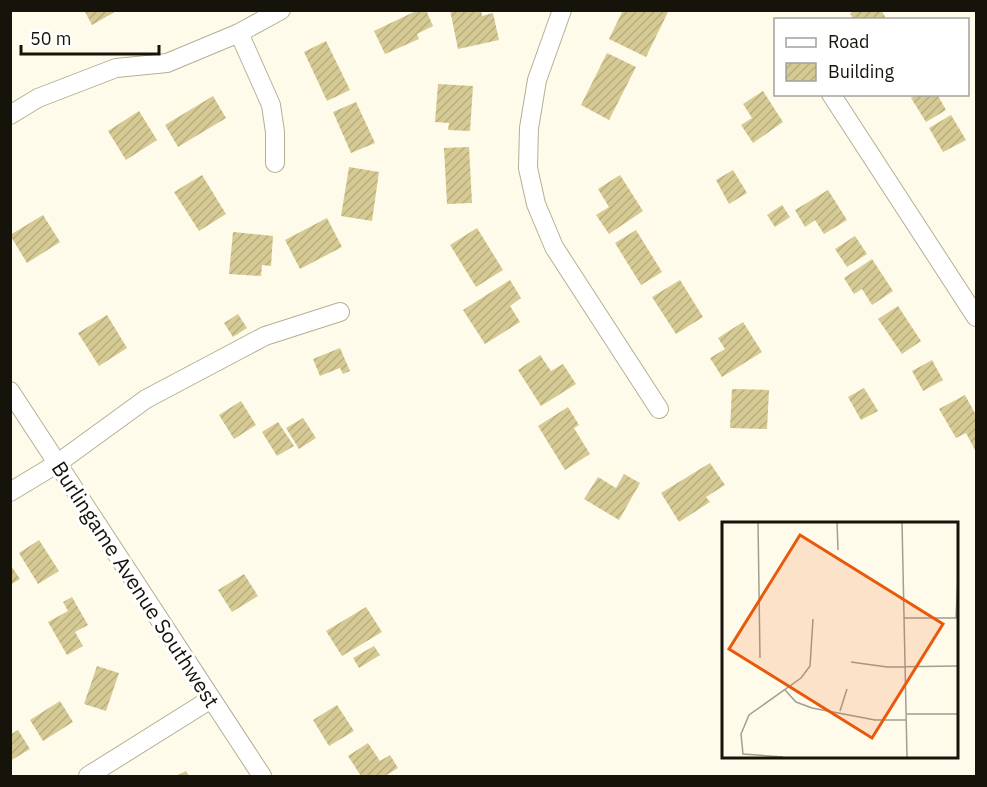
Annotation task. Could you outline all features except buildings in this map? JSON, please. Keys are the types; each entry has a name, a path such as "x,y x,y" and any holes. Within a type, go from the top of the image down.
{"street":[{"path":"10,115 38,98 116,68 167,63 238,33 281,10"},
{"path":"562,10 537,80 529,128 528,168 536,204 554,247 659,409"},
{"path":"238,33 271,105 275,132 275,163"},
{"path":"832,96 976,317"},
{"path":"10,492 58,463 146,399 265,336 340,312"},
{"name":"Burlingame Avenue Southwest","path":"10,391 262,777"},
{"path":"88,777 211,699"}]}
